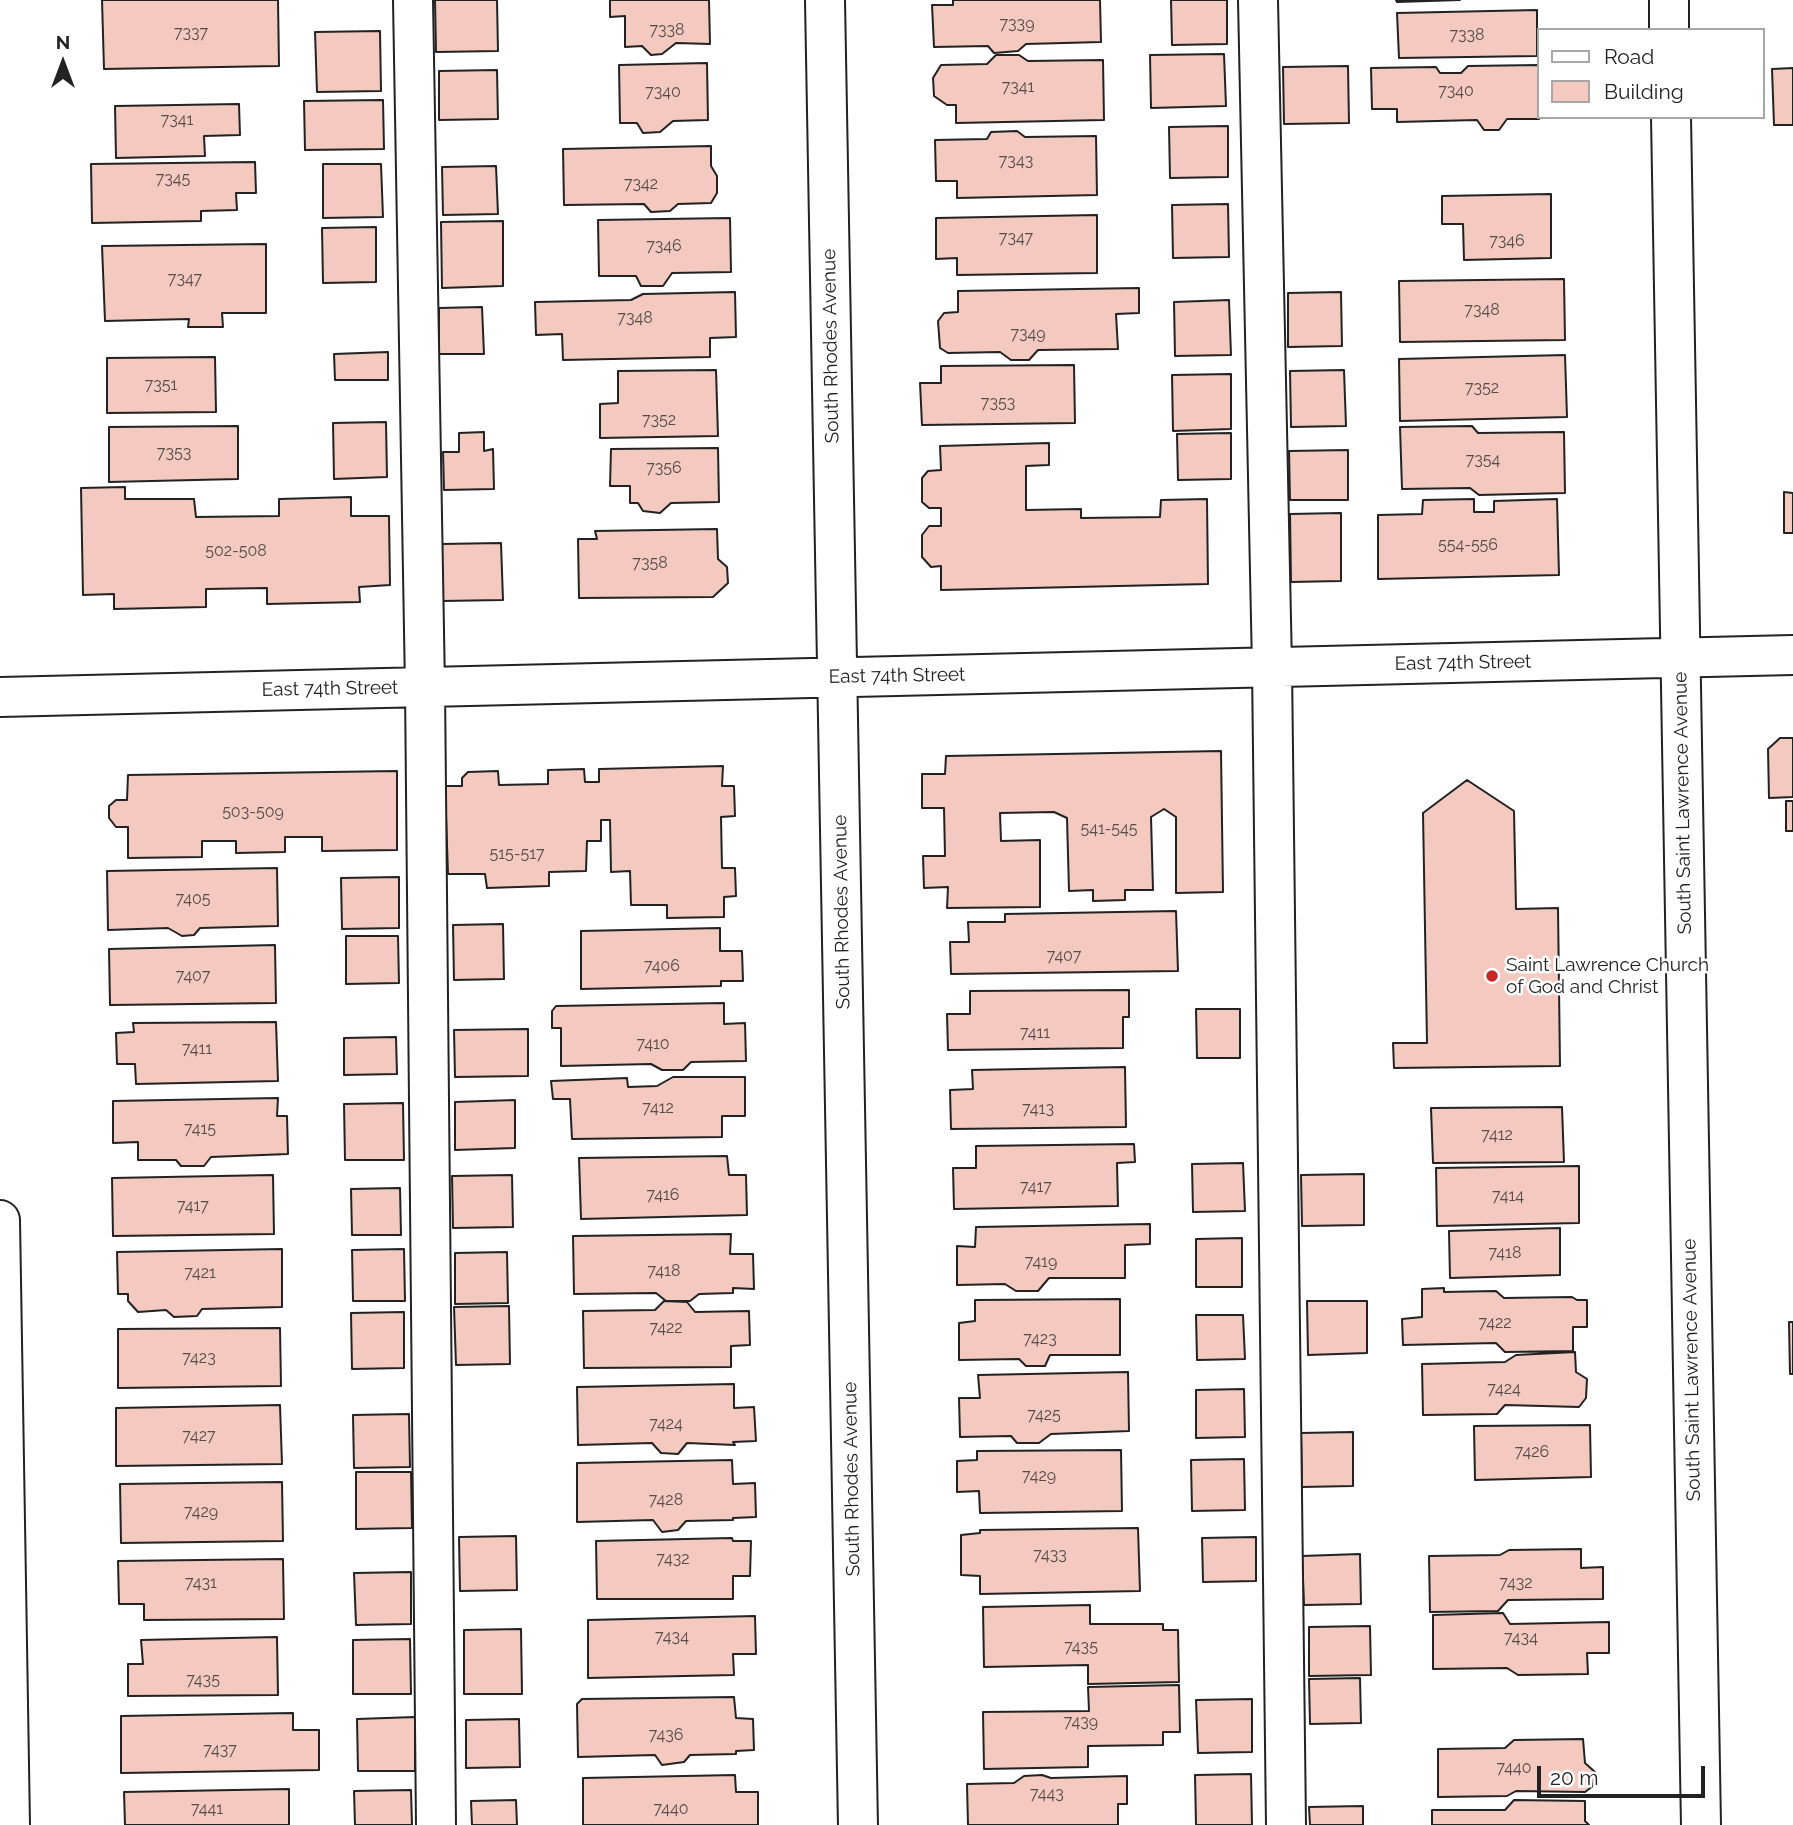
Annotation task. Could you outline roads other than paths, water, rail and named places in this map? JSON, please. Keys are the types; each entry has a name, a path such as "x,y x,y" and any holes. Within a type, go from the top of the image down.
{"street":[{"path":"413,0 425,687 436,1825"},
{"name":"South Rhodes Avenue","path":"825,0 858,1825"},
{"path":"1258,0 1272,667 1286,1825"},
{"path":"1669,0 1669,28"},
{"name":"South Saint Lawrence Avenue","path":"1671,119 1701,1825"},
{"name":"East 74th Street","path":"0,697 1793,655"},
{"path":"0,1220 10,1825"}],"place":[{"name":"Saint Lawrence Church of God and Christ","path":"1492,976"}]}
